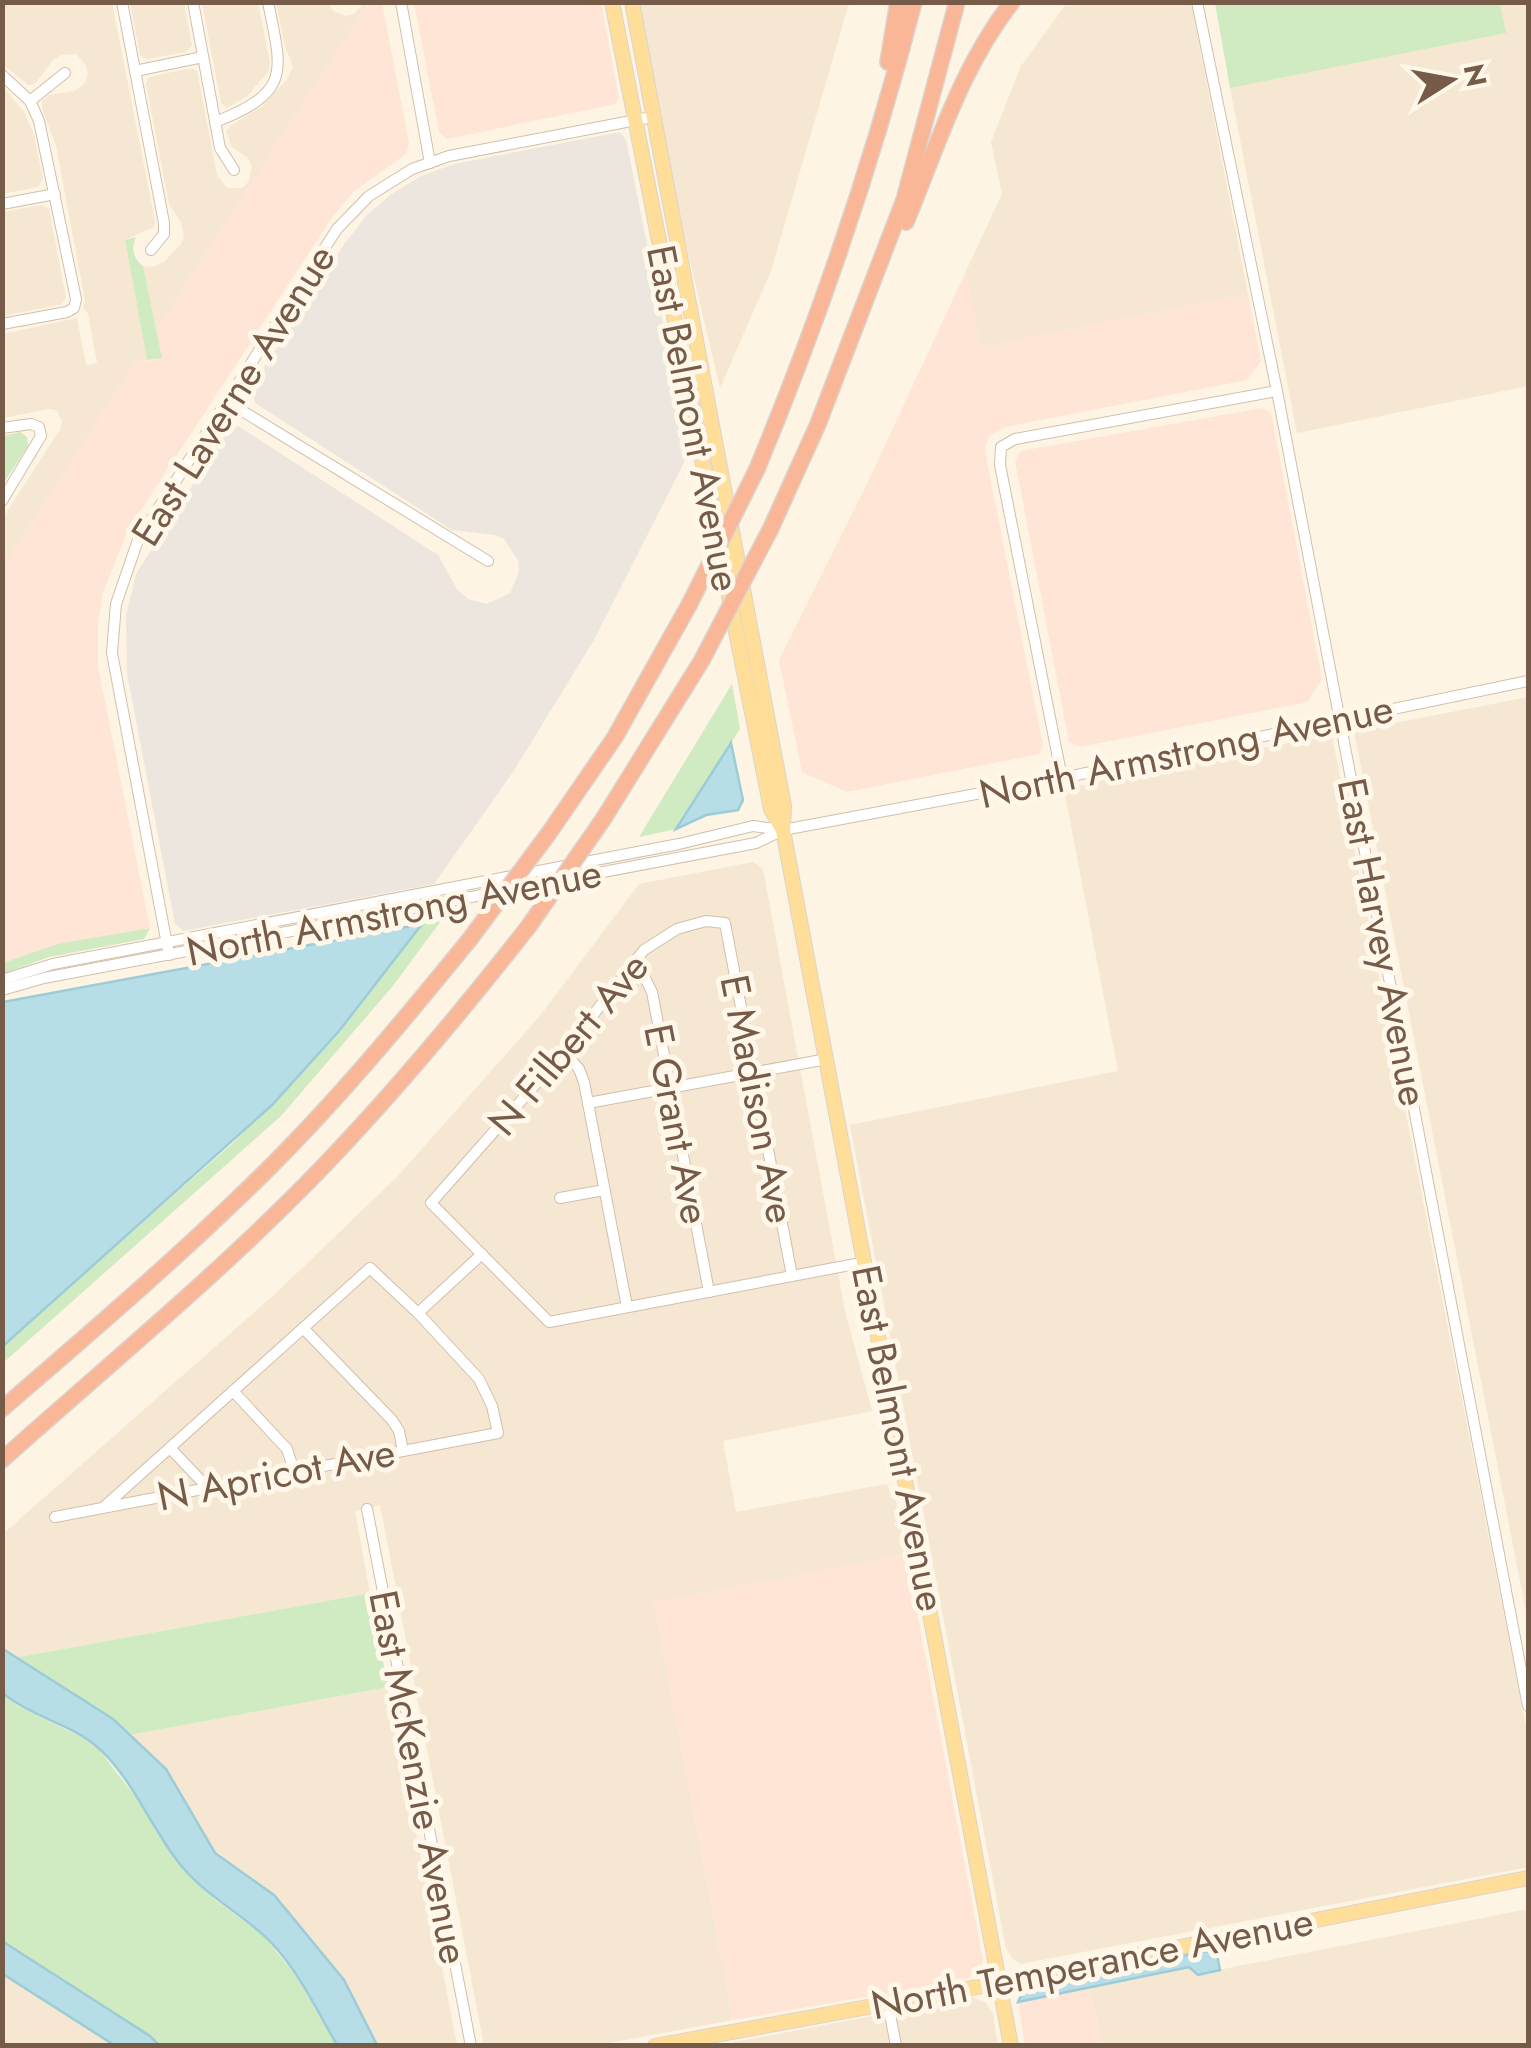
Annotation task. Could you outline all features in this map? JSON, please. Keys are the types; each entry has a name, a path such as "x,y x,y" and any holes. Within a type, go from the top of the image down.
{"highway":[{"path":"856,202 898,2"},
{"path":"2,1409 274,1163 346,1087 470,938 549,834 615,737 689,605 756,469 811,333 856,202 914,2"},
{"path":"2,1460 309,1181 414,1068 529,926 604,818 702,660 771,528 858,325 904,200 957,2"},
{"path":"858,325 886,272 963,82 1012,2"}],"main road":[{"name":"East Belmont Avenue","path":"612,2 771,809 783,830"},
{"name":"East Belmont Avenue","path":"632,2 1011,2046"},
{"name":"North Temperance Avenue","path":"654,2046 999,1983 1528,1878"}],"street":[{"path":"122,2 164,222 164,234 151,250"},
{"path":"193,2 220,148 234,170"},
{"path":"215,122 247,108 278,75 279,56 268,2"},
{"path":"401,2 430,163"},
{"name":"East Harvey Avenue","path":"1197,2 1277,391 1528,1706"},
{"path":"135,71 203,57"},
{"path":"30,101 65,73"},
{"path":"2,74 30,101 46,144 76,299 74,308 67,312 2,324"},
{"name":"East Laverne Avenue","path":"168,955 114,674 112,631 120,587 138,540 338,229 369,196 412,170 449,156 652,117"},
{"path":"2,204 55,194"},
{"path":"1062,778 1000,465 1001,447 1016,439 1277,391"},
{"path":"226,401 488,561"},
{"path":"2,428 31,424 39,427 39,444 2,501"},
{"name":"North Armstrong Avenue","path":"2,990 44,978 756,843 783,830 1062,778 1528,682"},
{"name":"North Armstrong Avenue","path":"2,980 53,964 679,844 753,826 783,830"},
{"name":"N Filbert Ave","path":"482,1254 431,1203 564,1052 644,950 677,928 706,921 725,923"},
{"name":"E Madison Ave","path":"725,923 792,1276"},
{"name":"E Grant Ave","path":"630,965 645,978 652,992 709,1292"},
{"path":"564,1052 580,1069 627,1308"},
{"path":"588,1103 827,1059"},
{"path":"560,1198 604,1190"},
{"path":"105,1506 370,1268 418,1313 482,1254 549,1322 866,1262"},
{"name":"N Apricot Ave","path":"54,1517 498,1433 480,1379 418,1313"},
{"path":"303,1328 392,1420 403,1451"},
{"path":"233,1391 287,1449 294,1471"},
{"path":"170,1448 207,1487"},
{"name":"East McKenzie Avenue","path":"367,1510 471,2046"},
{"path":"888,2002 896,2046"}],"shaded area":[{"path":"3,3 112,3 155,221 154,227 125,240 147,360 135,363 3,567 3,518 61,428 62,420 56,410 49,409 3,418 3,334 77,318 86,365 97,363 88,313 83,308 85,300 56,146 42,108 42,101 49,95 75,91 84,84 88,75 86,65 76,54 61,55 35,84 28,85 3,64"},
{"path":"130,3 184,3 192,45 186,52 147,59 140,55"},
{"path":"202,3 258,3 270,63 268,72 247,96 227,108 221,103"},
{"path":"276,3 329,3 333,11 346,16 368,3 156,330 143,266 164,262 182,243 184,235 169,204 146,83 149,77 191,68 197,71 217,175 227,188 242,188 249,181 252,166 248,158 232,147 226,132 263,106 293,67"},
{"path":"368,3 382,3 409,143 406,154 353,192 333,216 128,530 103,592 98,666 150,928 57,944 3,963 3,567 135,363 161,358 156,330"},
{"path":"414,3 601,3 619,98 616,104 447,139 439,132"},
{"path":"638,3 849,3 771,271 720,388 672,185"},
{"path":"1067,3 1191,3 1248,294 980,347 966,271 1002,194 991,142 1021,66"},
{"path":"1500,3 1528,3 1528,386 1297,433 1230,88 1505,33"},
{"path":"3,87 24,112 33,132 43,179 38,187 3,194"},
{"path":"620,132 626,140 689,453 594,640 513,772 434,884 183,931 175,924 127,674 126,616 136,574 228,429 238,426 438,555 457,589 468,599 487,604 510,593 519,572 518,560 504,539 452,530 255,403 251,387 343,246 366,216 390,195 421,176 454,164"},
{"path":"42,205 49,209 66,298 62,304 3,316 3,212"},
{"path":"966,271 981,347 1248,294 1261,361 1247,380 1005,427 989,436 985,448 987,461 1043,746 1039,754 847,792 802,772 779,660 866,486"},
{"path":"1262,408 1271,413 1322,679 1307,702 1080,747 1069,742 1015,461 1021,451"},
{"path":"1528,697 1528,1622 1354,731"},
{"path":"1332,736 1528,1737 1528,1867 1020,1964 1006,1949 850,1125 1118,1071 1064,789 1224,754"},
{"path":"753,862 763,869 845,1311 872,1411 723,1441 736,1512 886,1484 896,1500 906,1554 654,1603 733,2020 598,2045 484,2045 380,1505 355,1511 370,1593 14,1658 2,1649 3,1534 274,1295 397,1177 539,1017 639,884"},
{"path":"906,1554 983,1960 981,1968 967,1979 733,2020 654,1603"},
{"path":"388,1687 457,2045 377,2045 344,1980 215,1853 166,1769 130,1735"},
{"path":"1528,1909 1528,2045 1103,2045 1089,1987 1189,1967 1198,1974"},
{"path":"2,1974 58,2010 114,2045 3,2045"},
{"path":"1089,1987 1103,2045 1025,2045 1018,2002"},
{"path":"973,1997 986,2003 993,2014 998,2045 714,2046"}],"green space":[{"path":"1215,3 1500,3 1506,33 1230,88"},
{"path":"136,237 134,253 143,266 162,358 147,360 125,240"},
{"path":"20,432 27,437 28,446 3,484 3,436"},
{"path":"732,684 740,729 676,829 639,837"},
{"path":"441,921 392,987 281,1116 3,1363 2,1346 233,1143 339,1031 422,924"},
{"path":"150,928 144,939 49,957 3,974 3,963 57,944"},
{"path":"370,1593 388,1687 130,1735 113,1719 14,1658"},
{"path":"2,1693 18,1706 94,1743 214,1899 262,1934 298,1978 337,2045 159,2045 3,1941"}],"water":[{"path":"731,743 743,800 738,810 706,815 676,829"},
{"path":"422,924 339,1031 272,1105 3,1346 3,1002"},
{"path":"3,1649 113,1719 166,1769 215,1853 274,1895 344,1980 377,2045 337,2045 283,1957 260,1932 188,1873 108,1757 86,1738 3,1693"},
{"path":"2,1941 159,2045 114,2045 3,1974"},
{"path":"1206,1951 1217,1955 1220,1970 1198,1975 1189,1967 1018,2002 1029,1988"}]}
